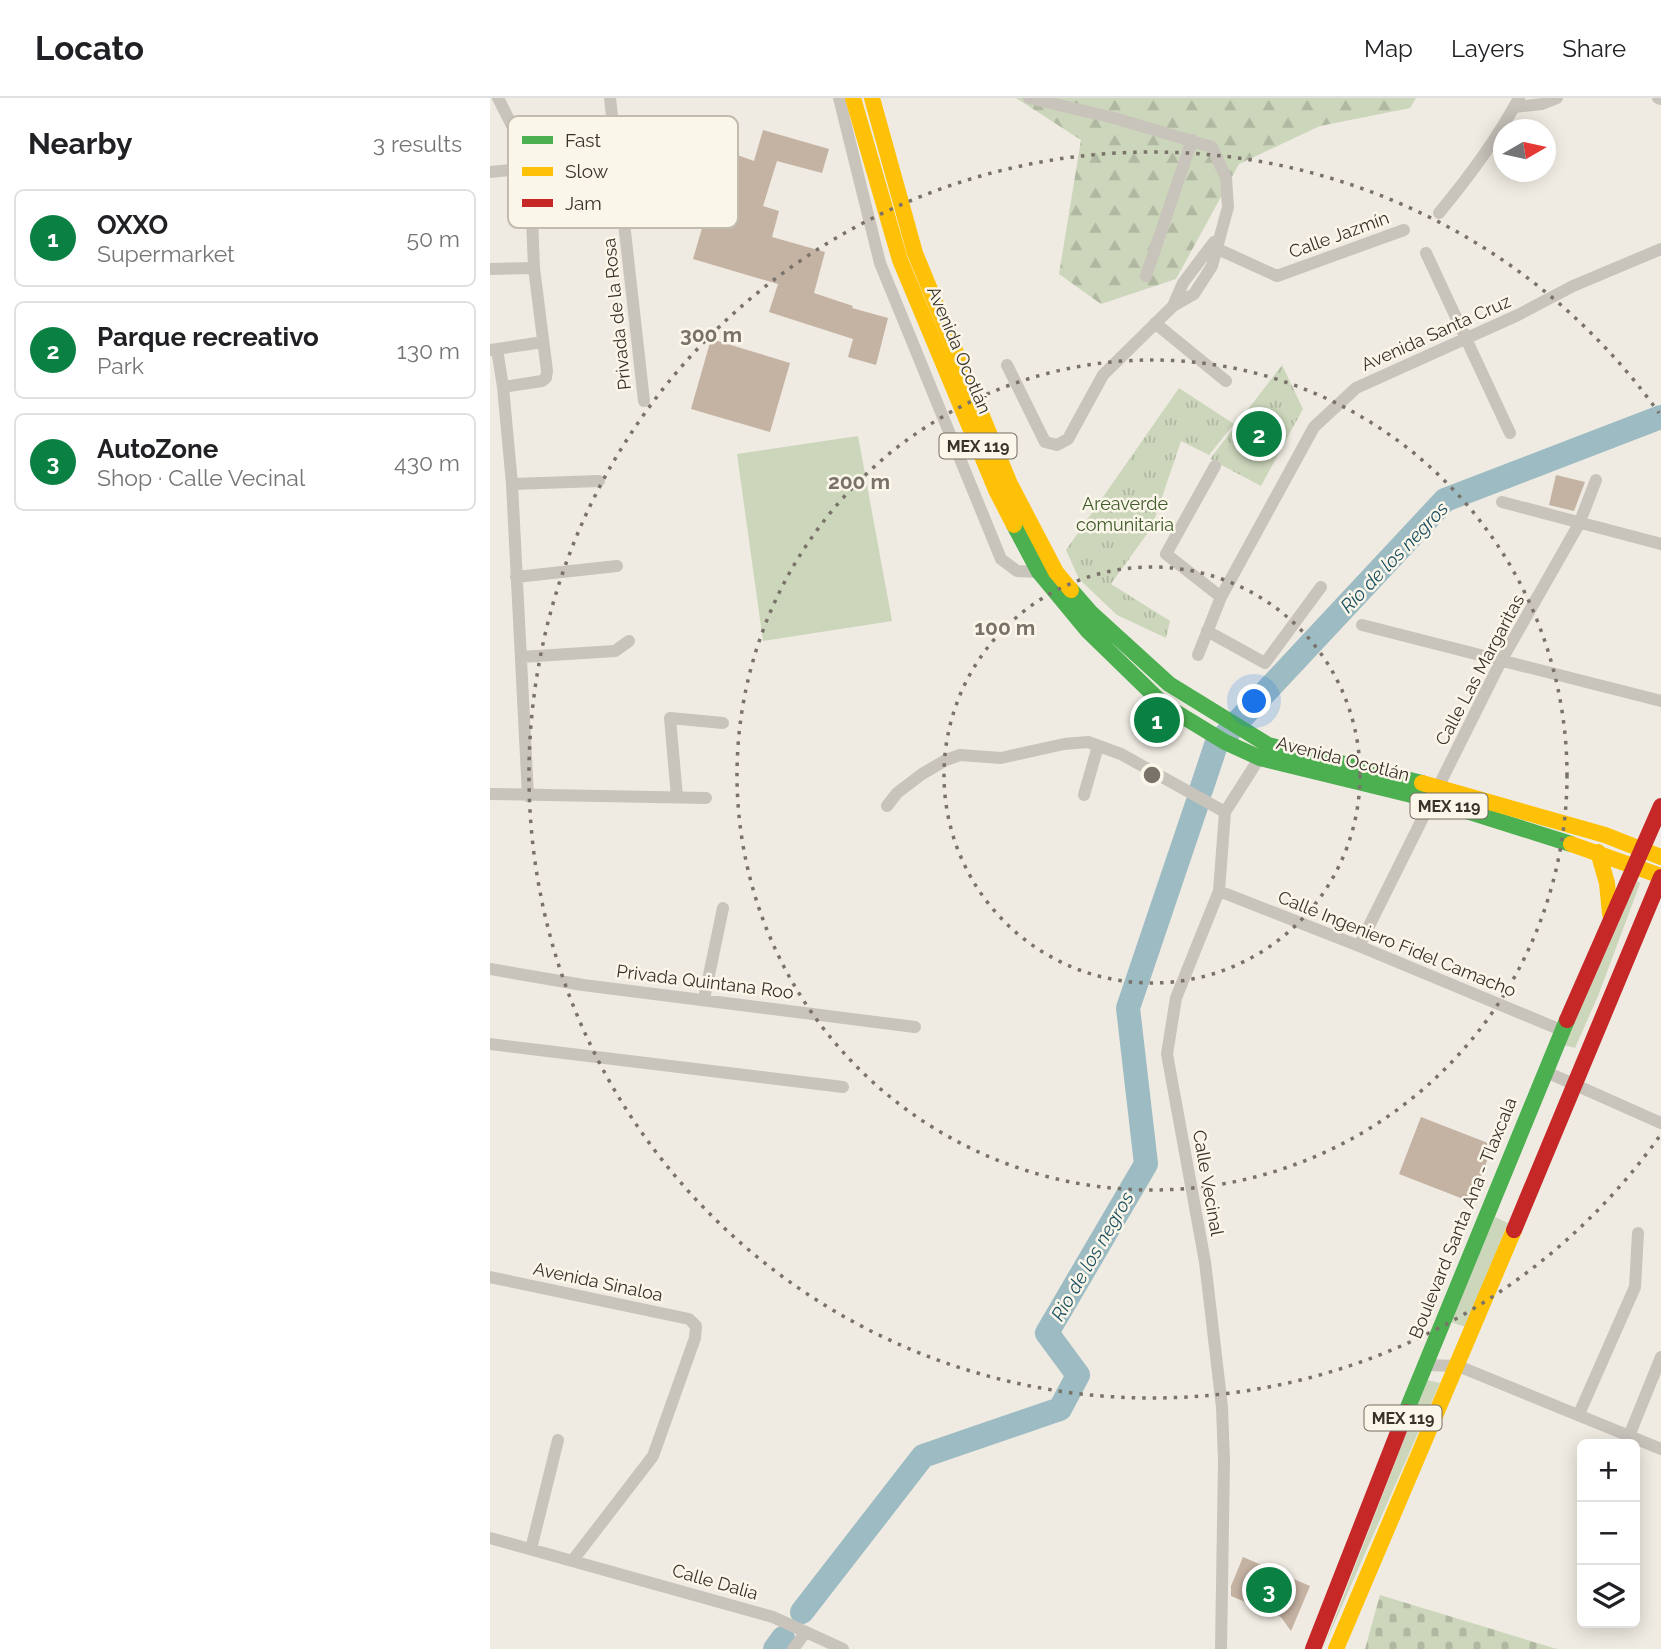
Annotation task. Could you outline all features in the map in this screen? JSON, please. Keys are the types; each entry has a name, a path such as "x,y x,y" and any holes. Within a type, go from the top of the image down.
{"main road":[{"name":"Avenida Ocotlán","path":"853,98 900,260 996,490 1038,572 1087,630 1164,705 1233,746 1264,751 1605,835 1661,857"},
{"name":"Avenida Ocotlán","path":"872,98 915,253 1010,484 1056,572 1091,613 1169,684 1245,730 1264,751"},
{"name":"Avenida Ocotlán","path":"1436,794 1661,877"},
{"path":"1605,835 1626,832 1638,824 1661,798"},
{"name":"Boulevard Santa Ana - Tlaxcala","path":"1313,1649 1424,1365 1544,1070 1661,806"},
{"path":"1598,852 1608,884 1611,918"},
{"name":"MEX 119","path":"1336,1649 1576,1083 1654,911 1661,877"},
{"path":"1496,1188 1528,1199"}],"street":[{"path":"499,98 508,116"},
{"name":"Privada de la Rosa","path":"610,98 612,116"},
{"path":"839,98 880,262 1001,559 1017,571 1038,572"},
{"path":"1007,365 1045,442 1057,445 1068,439 1103,375 1173,306 1194,293 1199,286 1212,266 1215,244 1228,207 1226,178 1212,148 1192,140 1029,98"},
{"path":"1439,213 1460,189 1517,103 1542,104 1558,98"},
{"path":"1146,275 1192,140"},
{"path":"490,172 508,170"},
{"path":"503,387 542,381 546,378 532,228"},
{"name":"Privada de la Rosa","path":"625,228 645,401"},
{"name":"Calle Jazmín","path":"1215,244 1277,276 1404,230"},
{"path":"1173,306 1187,278 1215,244"},
{"name":"Avenida Santa Cruz","path":"1198,654 1221,597 1314,427 1356,388 1467,339 1573,286 1661,249"},
{"path":"1426,253 1510,433"},
{"path":"490,269 534,268"},
{"path":"1187,278 1199,286"},
{"path":"1155,323 1226,381"},
{"path":"528,796 512,484 503,387 493,350 543,342"},
{"path":"1215,466 1166,554 1221,597"},
{"name":"Calle Las Margaritas","path":"1359,946 1502,661 1579,524 1596,480"},
{"path":"512,484 599,481"},
{"path":"1502,502 1661,544"},
{"path":"516,578 617,566"},
{"path":"1207,631 1265,663 1321,587"},
{"path":"1362,625 1661,701"},
{"path":"521,657 615,651 629,641"},
{"path":"677,797 670,718 723,723"},
{"path":"887,806 897,793 922,774 960,755 1001,758 1064,744 1088,742 1121,754 1225,812"},
{"path":"1084,794 1098,746"},
{"name":"Calle Vecinal","path":"1221,1649 1224,1461 1222,1406 1205,1262 1167,1055 1176,998 1219,891 1225,812 1264,751"},
{"path":"490,794 706,798"},
{"name":"Calle Ingeniero Fidel Camacho","path":"1219,891 1359,946 1561,1031"},
{"path":"704,999 723,908"},
{"name":"Privada Quintana Roo","path":"490,969 583,985 915,1027"},
{"path":"490,1044 844,1087"},
{"path":"1544,1070 1661,1123"},
{"path":"1580,1414 1635,1287 1638,1233"},
{"name":"Avenida Sinaloa","path":"490,1278 689,1318 696,1326 695,1338 653,1456 573,1560"},
{"path":"1629,1436 1661,1357"},
{"path":"1424,1365 1458,1366 1661,1449"},
{"path":"531,1549 558,1440"},
{"name":"Calle Dalia","path":"490,1538 773,1617 843,1649"},
{"path":"793,1649 805,1633"}],"green space":[{"path":"1016,98 1416,98 1410,108 1320,126 1239,164 1176,279 1101,304 1059,274 1081,140"},
{"path":"1282,365 1303,409 1261,486 1210,459"},
{"name":"Areaverde comunitaria","path":"1179,388 1234,424 1209,455 1181,441 1152,527 1111,584 1170,621 1166,638 1117,615 1079,579 1066,550"},
{"path":"858,436 892,621 763,641 737,454"},
{"path":"1637,881 1640,883 1638,889 1598,996 1575,1048 1564,1045"},
{"path":"1495,1217 1508,1223 1466,1327 1451,1322"},
{"path":"1427,1380 1440,1383 1323,1649"},
{"path":"1380,1595 1557,1649 1365,1649"}],"building":[{"path":"763,130 829,149 822,173 777,161 763,206 779,211 772,237 825,252 814,293 888,318 876,365 848,357 853,339 769,312 778,284 693,259 702,228 738,228 738,155 754,161"},
{"path":"711,339 790,363 770,432 691,409"},
{"path":"1556,475 1585,482 1574,511 1549,505"},
{"path":"1421,1117 1493,1145 1471,1202 1399,1174"},
{"path":"1243,1557 1310,1586 1291,1631 1281,1617 1231,1596 1231,1586"}],"waterway":[{"name":"Rio de los negros","path":"1201,790 1216,745 1445,500 1661,417"},
{"name":"Rio de los negros","path":"802,1612 923,1456 1060,1409 1078,1375 1047,1333 1146,1164 1128,1008 1197,804"},
{"name":"Rio de los negros","path":"775,1649 783,1638"}],"traffic: fast":[{"path":"1014,525 1039,572 1087,630 1164,705 1225,742 1260,758 1432,800 1571,844"},
{"path":"1071,590 1091,613 1169,684 1268,745 1422,783"},
{"path":"1406,1412 1567,1020"}],"traffic: slow":[{"path":"853,98 900,260 996,490 1014,525"},
{"path":"872,98 915,253 1010,484 1056,572 1071,590"},
{"path":"1422,783 1605,835 1661,857"},
{"path":"1571,844 1661,876"},
{"path":"1598,852 1607,883 1610,914"},
{"path":"1336,1649 1514,1230"}],"traffic: jam":[{"path":"1567,1020 1661,806"},
{"path":"1514,1230 1661,877"},
{"path":"1313,1649 1406,1412"}],"place":[{"name":"Parque recreativo","path":"1259,434"},
{"name":"OXXO","path":"1157,720"},
{"name":"AutoZone","path":"1269,1590"}]}
